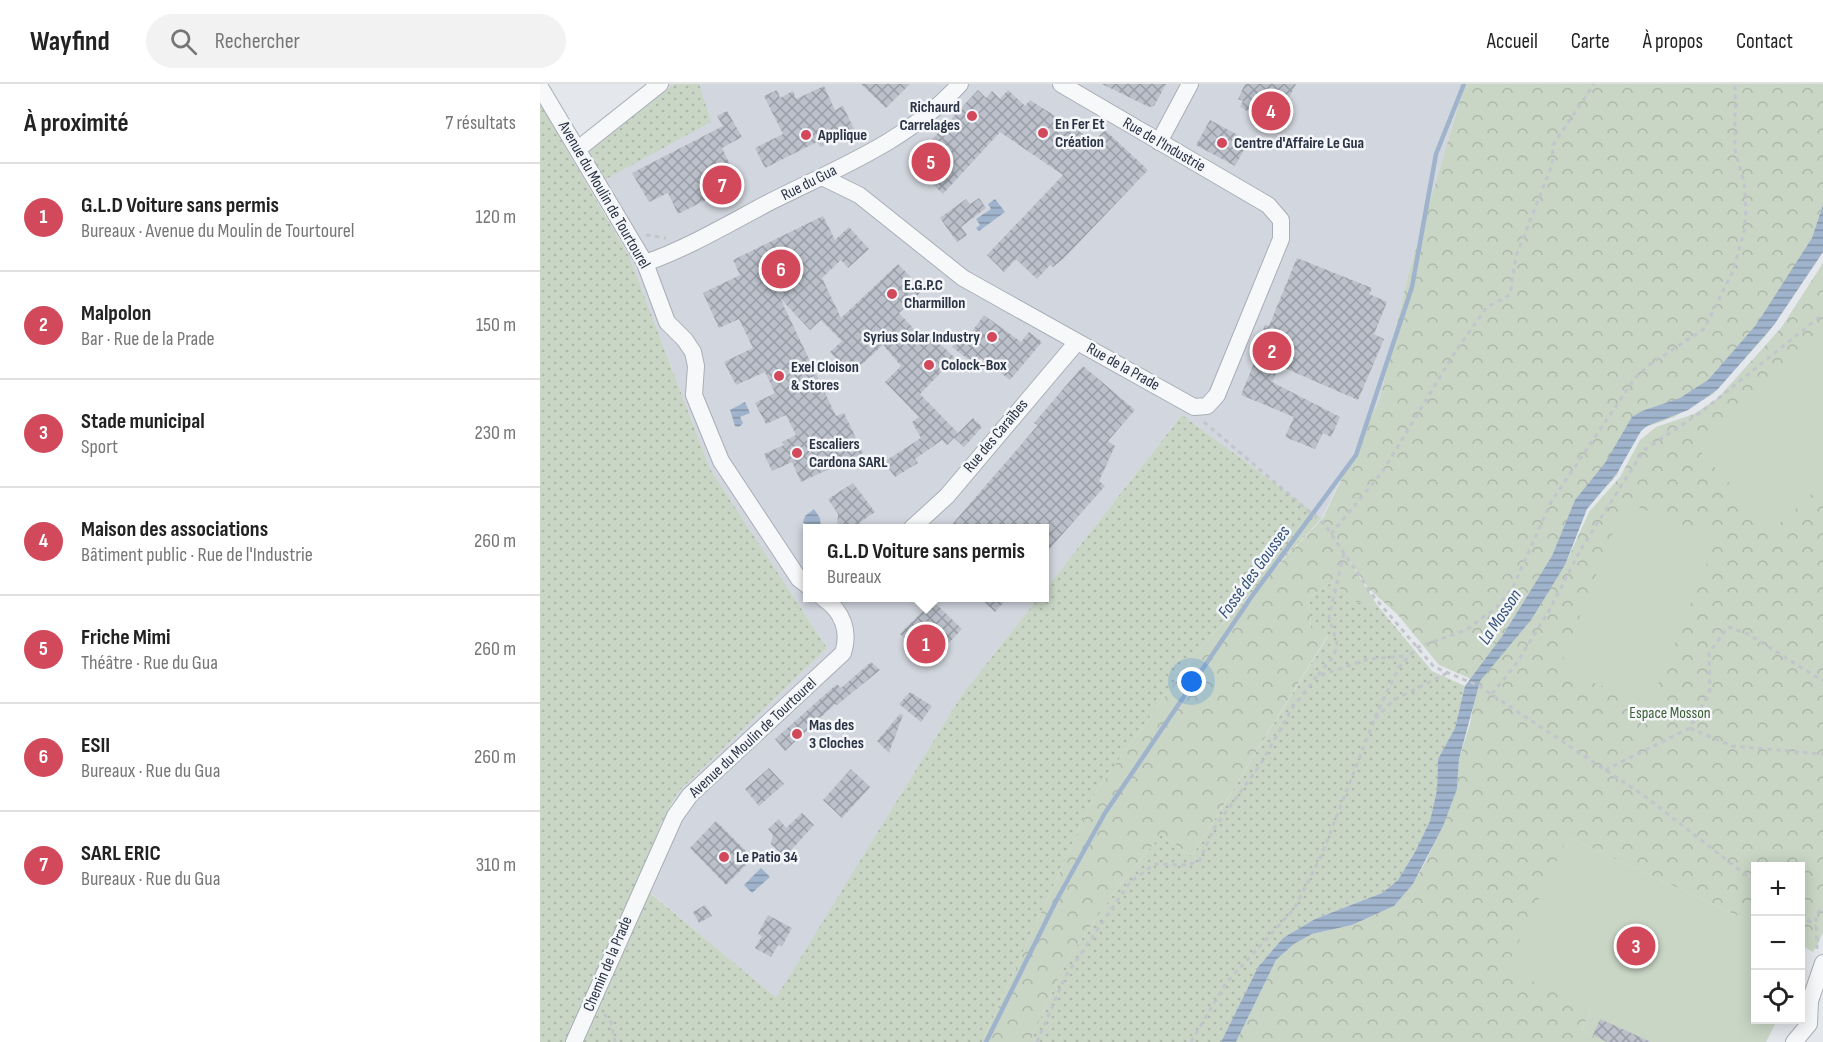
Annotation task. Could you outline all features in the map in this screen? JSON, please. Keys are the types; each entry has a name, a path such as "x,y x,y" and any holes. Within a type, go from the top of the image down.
{"street":[{"path":"578,149 660,84"},
{"name":"Rue du Gua","path":"645,262 678,249 822,177 912,128 939,108 960,84"},
{"name":"Rue de l'Industrie","path":"1061,84 1268,205 1281,220 1281,239 1217,395 1207,406 1194,407"},
{"path":"1159,142 1190,84"},
{"name":"Avenue du Moulin de Tourtourel","path":"540,87 645,262 667,322 685,340 693,352 696,366 694,395 721,461 803,582"},
{"path":"855,159 855,178 859,195"},
{"name":"Rue de la Prade","path":"822,177 859,195 963,278 1194,407"},
{"name":"Rue des Caraïbes","path":"916,524 946,496 1077,342"},
{"name":"Avenue du Moulin de Tourtourel","path":"642,886 675,816 690,795 843,653 848,638 844,621 830,602"},
{"name":"Chemin de la Prade","path":"574,1042 642,886"},
{"path":"1794,1042 1816,1026 1810,1001 1819,958"}],"path":[{"path":"1331,534 1383,471 1457,349 1487,307 1510,295 1516,256 1552,165 1553,145 1593,84"},
{"path":"1191,1042 1226,983 1293,909 1322,854 1374,720 1406,656 1418,647 1466,630 1497,607 1512,588 1551,502 1618,401 1649,364 1704,329 1717,307 1733,271 1744,232 1746,210 1744,182 1735,150 1735,84"},
{"path":"1492,694 1521,656 1549,611 1581,549 1644,450 1700,413 1823,314"},
{"path":"1194,407 1203,421 1240,456 1312,514 1331,534 1374,597 1434,667 1479,686 1646,797 1751,880"},
{"path":"1037,1042 1065,977 1130,882 1155,864 1183,865 1199,862 1213,830 1260,765 1293,707 1334,656 1337,643 1329,617 1344,553"},
{"path":"1605,770 1690,728 1710,690 1709,653 1728,627 1748,634 1823,681"},
{"path":"1317,676 1370,660 1406,656"},
{"path":"1374,720 1395,700 1447,673"},
{"path":"1690,728 1732,746 1823,754"},
{"path":"1819,958 1817,911 1823,906"},
{"path":"1802,916 1817,926"},
{"path":"593,1000 611,1022 615,1042"}],"shaded area":[{"path":"666,84 1465,84 1408,275 1380,398 1322,518 1182,415 1049,585 1049,524 803,524 803,602 1035,602 961,696 776,999 638,882 678,792 827,648 710,469 629,256 571,154"}],"green space":[{"path":"675,84 699,84 711,122 606,179 588,151"},
{"name":"Espace Mosson","path":"1465,84 1823,84 1823,251 1767,334 1713,394 1674,417 1643,428 1628,450 1617,475 1586,509 1561,574 1589,512 1620,477 1640,440 1656,427 1694,414 1718,398 1781,328 1823,263 1823,933 1813,952 1805,947 1805,862 1751,862 1751,922 1568,837 1591,1008 1582,1030 1607,1042 1236,1042 1276,960 1294,944 1312,934 1352,925 1394,906 1413,884 1427,859 1457,789 1459,759 1470,724 1476,690 1469,678 1439,665 1398,615 1368,588 1346,555 1377,605 1356,602 1332,582 1309,597 1311,629 1328,635 1192,856 1161,835 1122,882 1066,961 1030,1042 982,1042 1097,790 1200,648 1323,518 1380,398 1408,275"},
{"path":"540,104 629,256 710,469 827,648 678,792 661,824 638,882 567,1042 540,1042"},
{"path":"1823,341 1823,484 1772,530 1701,452"},
{"path":"1182,415 1322,518 1200,648 1097,790 982,1042 580,1042 649,892 776,998 961,696 1035,602 1049,602 1049,585"},
{"path":"1625,502 1717,538 1650,705 1559,669"},
{"path":"1332,582 1356,602 1377,605 1432,671 1465,686 1455,728 1438,759 1437,790 1430,821 1398,880 1382,893 1315,919 1283,938 1258,967 1221,1042 1030,1042 1066,961 1122,882 1161,835 1192,856 1328,636 1311,630 1309,597"},
{"path":"1568,837 1751,922 1751,1024 1775,1024 1766,1042 1607,1042 1582,1030 1591,1008 1506,969"}],"water":[{"path":"995,199 1005,212 979,231 976,228 980,225 976,219 991,209 988,204"},
{"path":"1823,205 1823,252 1774,325 1717,390 1688,410 1647,426 1641,431 1617,473 1587,509 1565,565 1531,620 1480,681 1459,759 1457,789 1443,826 1413,884 1394,906 1352,925 1312,934 1294,944 1276,960 1236,1042 1221,1042 1258,967 1283,938 1315,919 1382,893 1398,880 1430,821 1437,790 1438,759 1455,728 1465,686 1503,635 1552,556 1575,500 1605,463 1632,417 1642,411 1680,398 1708,380 1756,325 1812,238"},
{"path":"745,402 750,413 740,417 743,423 739,427 735,426 730,410"},
{"path":"814,509 820,518 821,524 805,524 805,516"},
{"path":"761,868 770,877 752,893 744,885"}],"building":[{"path":"861,84 910,84 886,108"},
{"path":"1102,84 1166,84 1154,106 1149,107"},
{"path":"1245,84 1296,84 1274,126 1240,107 1243,101 1238,99"},
{"path":"824,86 835,110 843,106 855,131 821,147 817,142 765,168 755,148 783,134 764,96 777,90 780,98 793,91 796,99"},
{"path":"978,90 986,98 992,91 1000,99 1008,90 1025,106 1030,100 1094,141 1105,130 1148,170 1064,258 1053,267 1050,265 1037,279 1016,259 1004,272 987,255 1063,175 1000,132 943,194 910,163"},
{"path":"727,111 742,137 722,148 739,183 678,214 668,193 649,202 632,173 723,126 717,116"},
{"name":"Centre d'Affaire Le Gua","path":"1210,120 1249,141 1235,166 1196,145"},
{"path":"979,198 986,208 961,227 967,235 957,242 940,218 966,199 970,204"},
{"path":"823,216 835,240 849,227 869,249 848,268 841,260 822,278 841,318 898,264 923,290 899,313 925,341 931,335 955,358 920,394 958,433 973,418 982,427 964,447 954,438 947,445 942,440 915,459 918,463 895,477 884,462 921,438 912,422 919,417 885,382 901,366 883,345 851,374 830,352 842,341 821,320 810,330 780,298 836,416 844,413 863,453 801,482 792,462 772,471 764,454 784,445 782,442 796,435 786,415 766,424 755,403 775,393 765,372 736,385 724,362 753,348 739,319 719,328 703,293 740,275 733,260"},
{"path":"1297,258 1372,288 1369,294 1387,302 1374,334 1384,339 1358,400 1280,366 1272,382 1340,417 1331,437 1323,433 1315,449 1285,437 1294,417 1241,395 1262,344 1258,342 1265,325 1269,326"},
{"path":"984,315 1021,342 1029,332 1042,342 1010,380 981,358 976,365 952,347 966,329 971,333"},
{"path":"1083,366 1135,410 1108,441 1115,446 1099,481 1105,486 1049,549 1049,524 952,524 1038,425 1034,423"},
{"path":"853,483 875,512 860,524 837,524 838,514 828,499"},
{"path":"932,602 962,629 929,664 900,634"},
{"path":"984,602 1004,602 995,612"},
{"path":"871,662 880,670 837,705 835,704 785,751 775,739 837,684 841,688"},
{"path":"910,692 932,706 921,722 899,704"},
{"path":"900,714 903,715 889,753 877,741"},
{"path":"769,768 784,784 759,806 745,789"},
{"path":"851,769 870,787 842,818 823,800"},
{"path":"802,813 814,825 785,857 771,844 773,835 768,829 779,819 786,828"},
{"path":"716,821 753,858 726,885 690,848"},
{"path":"705,905 712,916 699,923 693,912"},
{"path":"768,915 792,928 782,946 778,945 771,957 755,948 762,936 758,934"},
{"path":"1600,1019 1651,1042 1607,1042 1593,1035"}],"waterway":[{"name":"Fossé des Gousses","path":"986,1042 1056,901 1105,813 1252,596 1356,455 1412,287 1436,154 1464,84"}],"place":[{"name":"Maison des associations","path":"1271,111"},
{"name":"Richaurd Carrelages","path":"972,116"},
{"name":"En Fer Et Création","path":"1043,133"},
{"name":"Applique","path":"806,135"},
{"name":"Centre d'Affaire Le Gua","path":"1222,143"},
{"name":"Friche Mimi","path":"931,162"},
{"name":"SARL ERIC","path":"722,185"},
{"name":"ESII","path":"781,269"},
{"name":"E.G.P.C Charmillon","path":"892,294"},
{"name":"Syrius Solar Industry","path":"992,337"},
{"name":"Malpolon","path":"1272,351"},
{"name":"Colock-Box","path":"929,365"},
{"name":"Exel Cloison & Stores","path":"779,376"},
{"name":"Escaliers Cardona SARL","path":"797,453"},
{"name":"G.L.D Voiture sans permis","path":"926,644"},
{"name":"Mas des 3 Cloches","path":"797,734"},
{"name":"Le Patio 34","path":"724,857"},
{"name":"Stade municipal","path":"1636,946"}],"water label":[{"name":"La Mosson","path":"1500,617"}]}
